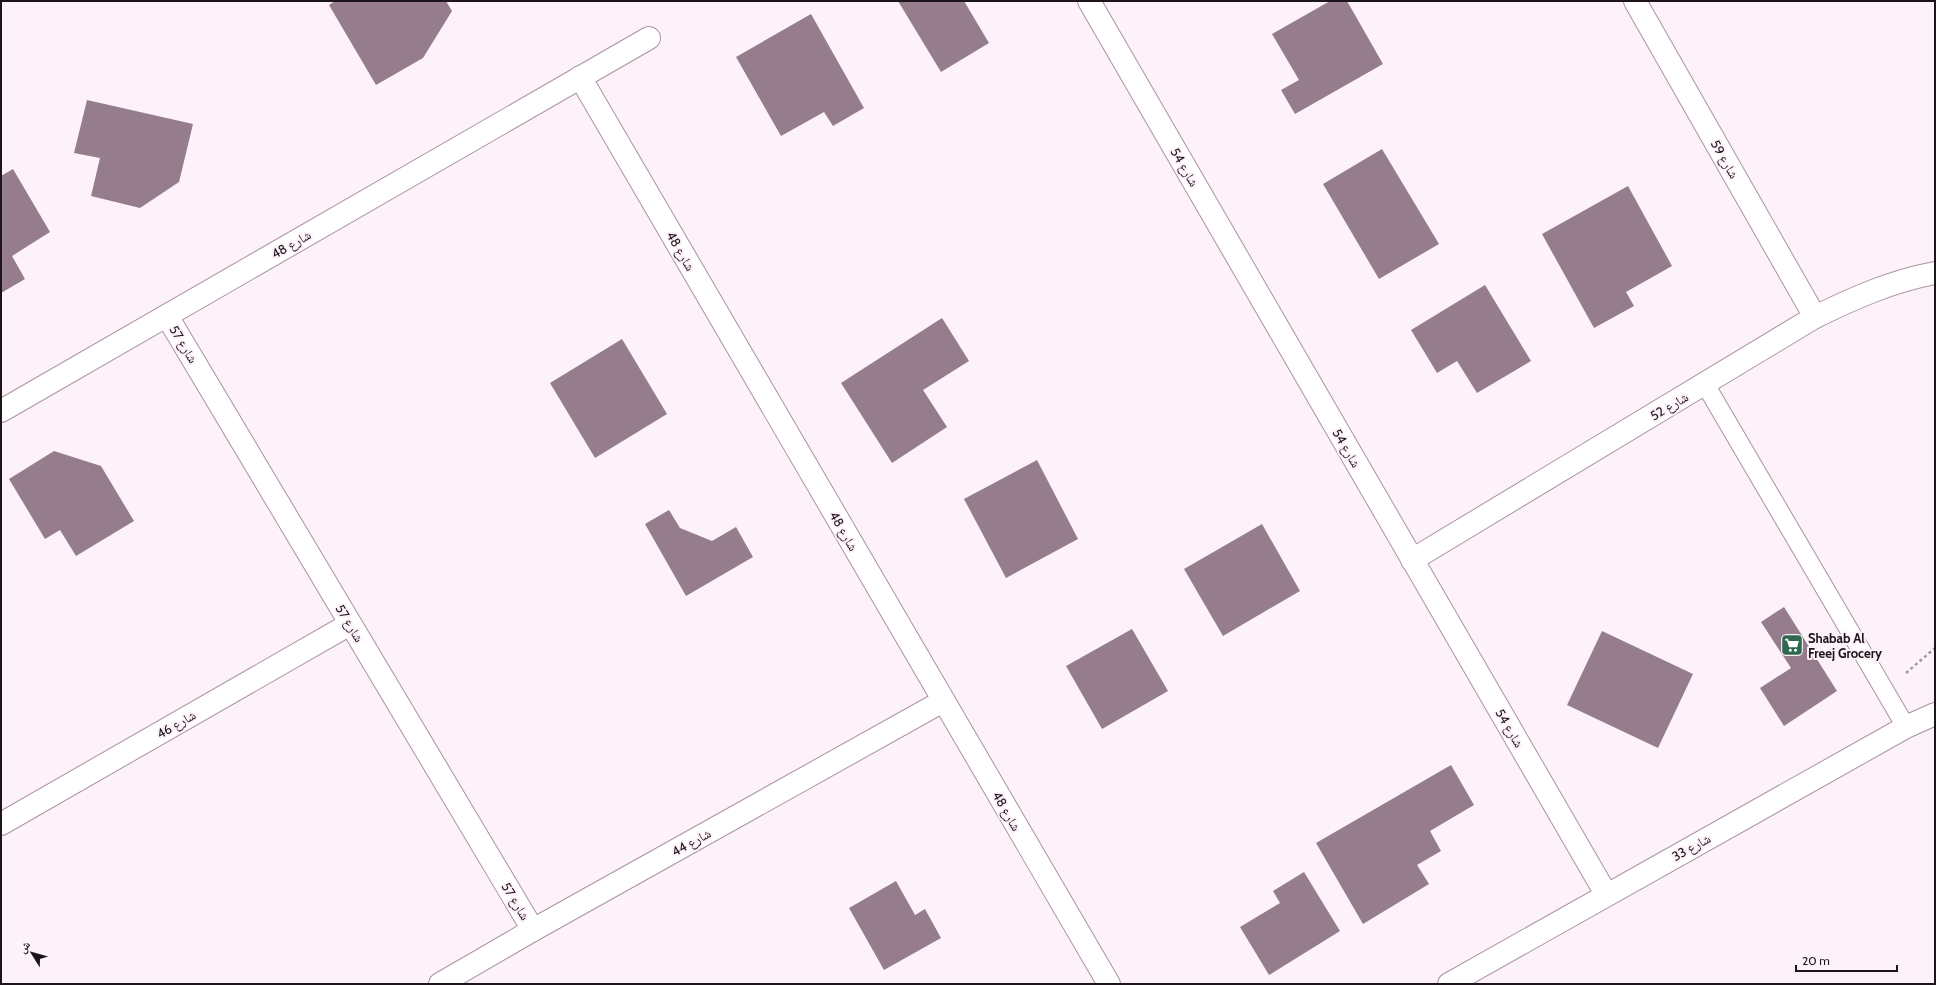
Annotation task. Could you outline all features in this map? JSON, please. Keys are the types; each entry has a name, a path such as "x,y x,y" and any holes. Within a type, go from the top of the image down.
{"street":[{"name":"شارع 54","path":"1089,1 1606,894"},
{"name":"شارع 59","path":"1635,1 1815,317"},
{"name":"شارع 48","path":"1,411 649,38"},
{"name":"شارع 48","path":"580,77 1109,984"},
{"name":"شارع 52","path":"1412,560 1815,317 1864,294 1891,284 1935,273"},
{"name":"شارع 57","path":"167,316 533,930"},
{"name":"شارع 46","path":"1,824 350,624"},
{"name":"شارع 44","path":"440,984 533,930 943,701"},
{"name":"شارع 33","path":"1449,984 1606,894 1906,727 1935,714"}],"lane":[{"path":"1705,384 1906,727"}],"path":[{"path":"1884,688 1910,671 1935,648"}],"building":[{"path":"335,1 446,1 452,11 423,58 376,85 329,5"},
{"path":"898,1 964,1 989,43 941,72"},
{"path":"1330,1 1347,1 1383,64 1295,114 1281,90 1299,80 1272,34"},
{"path":"811,14 864,108 833,126 824,112 781,136 736,57"},
{"path":"87,100 193,124 179,182 140,208 91,196 100,158 74,153"},
{"path":"1382,149 1439,244 1379,279 1323,184"},
{"path":"13,169 50,232 12,256 25,279 1,293 1,176"},
{"path":"1628,186 1672,266 1626,292 1634,306 1594,328 1542,234"},
{"path":"1485,285 1531,361 1477,393 1457,361 1437,373 1411,330"},
{"path":"942,318 969,361 923,390 947,427 892,463 841,383"},
{"path":"622,339 667,414 595,458 550,383"},
{"path":"54,451 101,466 134,521 76,556 60,530 45,539 9,479"},
{"path":"1037,460 1078,539 1006,578 964,499"},
{"path":"669,510 680,528 712,541 736,527 753,557 686,596 645,524"},
{"path":"1262,524 1300,591 1223,636 1184,569"},
{"name":"Shabab Al Freej Grocery","path":"1784,607 1837,691 1784,726 1760,688 1791,668 1761,622"},
{"path":"1132,629 1168,691 1102,729 1066,666"},
{"path":"1602,631 1693,674 1658,748 1567,705"},
{"path":"1451,765 1474,805 1430,831 1441,851 1417,865 1429,884 1363,924 1316,843"},
{"path":"1304,872 1340,931 1269,975 1240,927 1280,903 1273,891"},
{"path":"896,881 915,915 925,909 941,938 884,970 849,908"}],"place":[{"name":"Shabab Al Freej Grocery","path":"1792,645"}]}
